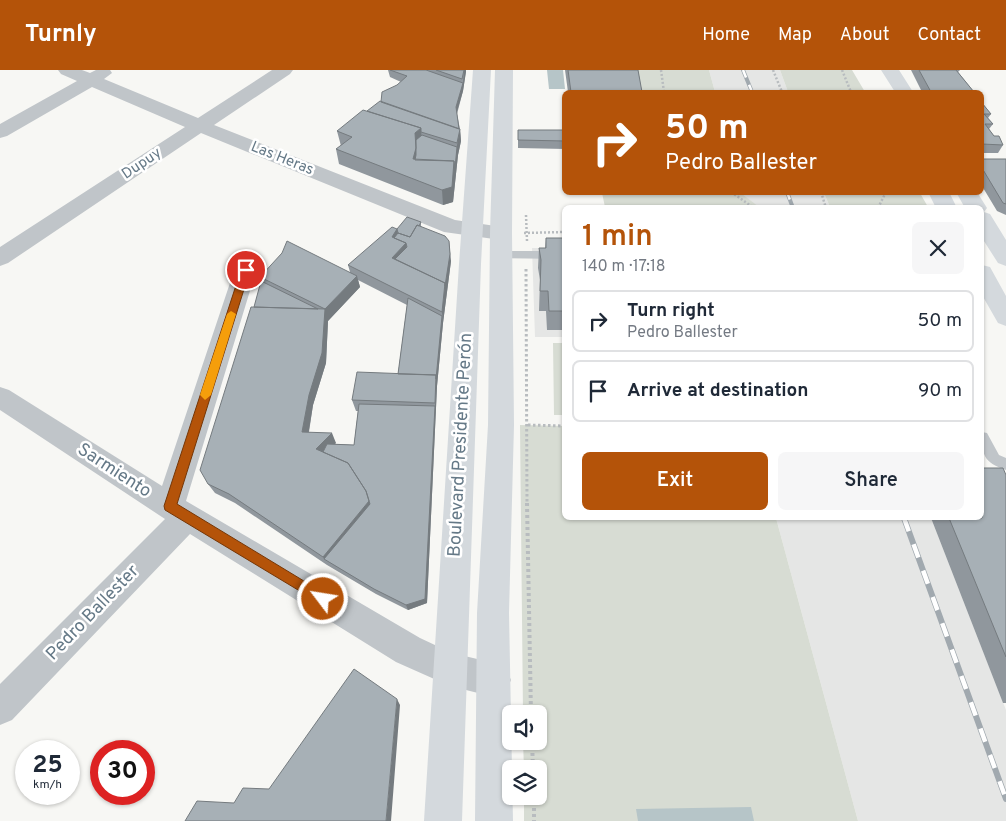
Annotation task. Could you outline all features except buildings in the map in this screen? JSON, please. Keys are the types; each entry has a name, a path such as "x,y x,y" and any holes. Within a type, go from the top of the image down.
{"street":[{"name":"Las Heras","path":"67,70 200,126 452,227 473,231 501,244"},
{"path":"0,132 109,70"},
{"name":"Dupuy","path":"0,258 284,70"},
{"name":"Boulevard Presidente Perón","path":"443,821 482,70"},
{"name":"Boulevard Presidente Perón","path":"494,821 493,613 501,425 501,244 504,70"},
{"path":"890,70 903,90"},
{"path":"990,228 1006,258"},
{"name":"Pedro Ballester","path":"0,708 178,512 246,270"},
{"path":"984,277 1006,317"},
{"name":"Sarmiento","path":"0,397 178,512 408,650 450,669 494,680"}],"lane":[{"path":"501,244 562,254"},
{"path":"984,441 994,459 1006,464"}],"path":[{"path":"661,70 664,90"},
{"path":"773,70 781,90"},
{"path":"842,70 850,90"},
{"path":"735,195 750,205"},
{"path":"501,244 562,233"},
{"path":"520,425 562,426"},
{"path":"534,805 534,821"}],"shaded area":[{"path":"547,70 563,70 565,89 549,89"},
{"path":"636,70 709,70 714,90 640,90"},
{"path":"709,70 780,70 787,90 714,90"},
{"path":"780,70 852,70 864,90 787,90"},
{"path":"602,195 744,195 756,205 605,205"},
{"path":"743,195 825,195 829,205 756,205"},
{"path":"825,195 921,195 927,205 829,205"},
{"path":"532,248 562,248 562,337 535,337"},
{"path":"553,343 562,343 562,415 554,415"},
{"path":"520,425 562,426 562,520 777,520 858,821 524,821 524,805 547,805 547,760 524,760 523,750 547,750 547,705 523,705"},
{"path":"777,520 932,520 1006,710 1006,821 858,821"},
{"path":"751,807 754,821 638,821 636,809"}],"railway":[{"path":"743,70 751,90"},
{"path":"788,195 792,205"},
{"path":"905,520 1006,799"}],"slow traffic":[{"path":"205,395 231,314"}],"route":[{"path":"246,270 170,506 323,599"}]}
